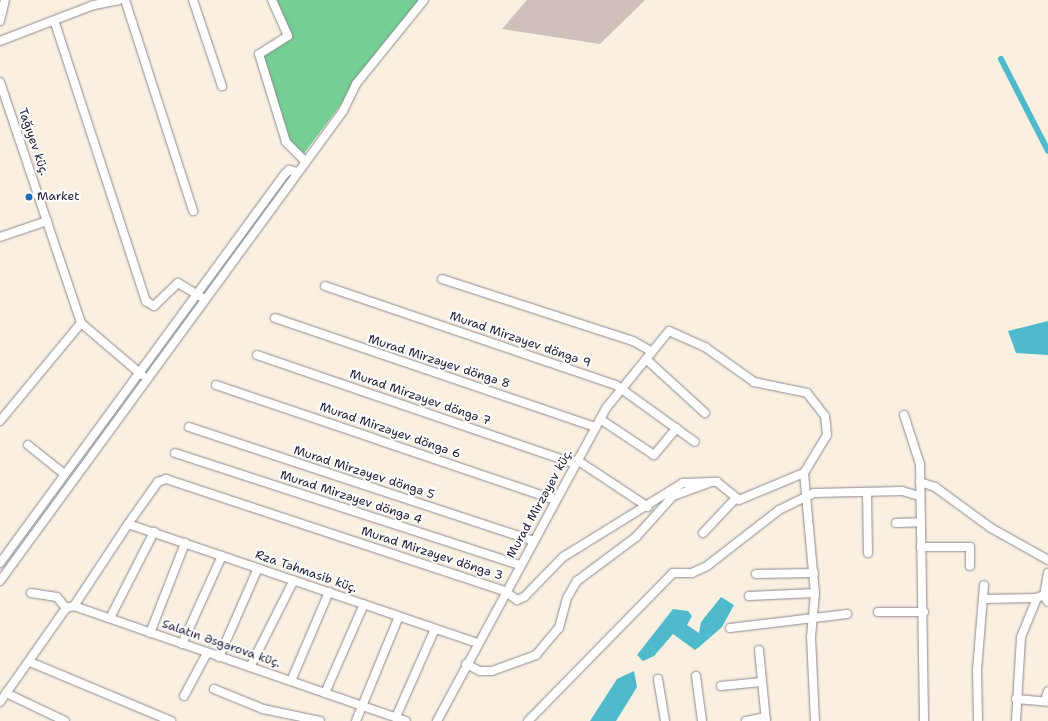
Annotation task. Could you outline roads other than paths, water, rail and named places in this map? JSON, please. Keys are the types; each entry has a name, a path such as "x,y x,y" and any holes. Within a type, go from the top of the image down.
{"street":[{"path":"0,21 5,0"},
{"path":"0,41 55,23 94,5 119,0"},
{"path":"125,0 193,211"},
{"path":"193,0 222,86"},
{"path":"272,0 288,36 259,54 286,142 305,161"},
{"path":"0,563 3,551 34,514 63,473 205,299 343,111 356,84 424,0"},
{"path":"55,23 146,301 154,306 174,283 205,299"},
{"name":"Tağıyev küç.","path":"0,82 81,323"},
{"path":"0,582 143,376 196,294 284,174 289,170 297,172"},
{"path":"0,237 47,221"},
{"path":"234,243 243,248"},
{"path":"442,279 633,341 651,351"},
{"name":"Murad Mirzəyev döngə 9","path":"325,286 621,389 695,442"},
{"name":"Murad Mirzəyev döngə 8","path":"275,318 596,427"},
{"path":"0,421 81,323 143,376"},
{"name":"Murad Mirzəyev küç.","path":"437,721 519,565 600,419 621,389 669,331 716,354 744,377 797,388 817,402 825,416 827,435 804,473"},
{"name":"Murad Mirzəyev döngə 7","path":"256,355 576,462 648,506"},
{"path":"646,358 705,413"},
{"name":"Murad Mirzəyev döngə 6","path":"216,384 556,500"},
{"path":"904,415 918,454 920,482 920,522 924,612 924,721"},
{"path":"600,419 654,455 676,428"},
{"name":"Murad Mirzəyev döngə 5","path":"189,427 533,540"},
{"path":"28,445 63,473"},
{"name":"Murad Mirzəyev döngə 4","path":"175,453 519,565"},
{"path":"703,533 736,498 742,500 778,482 804,473 808,494 814,573 813,620 815,721"},
{"name":"Murad Mirzəyev döngə 3","path":"74,606 128,524 158,482 166,479 505,591 517,600 524,597 563,557 648,506 683,482 710,482 722,484 736,498"},
{"path":"466,664 492,671 536,655 559,628 567,598 577,581 636,537 673,496 710,482"},
{"path":"920,482 935,487 991,528 1048,560"},
{"path":"528,721 673,573 692,573 707,566 773,514 808,494 902,491 920,496"},
{"path":"867,492 868,553"},
{"path":"34,514 43,521"},
{"path":"896,523 920,522"},
{"name":"Rza Təhmasib küç.","path":"128,524 477,643"},
{"path":"110,618 154,532"},
{"path":"150,633 184,543"},
{"path":"922,547 970,548 970,566"},
{"path":"182,644 222,556"},
{"path":"219,657 258,568"},
{"path":"756,574 814,573"},
{"path":"1016,721 1016,699 1022,632 1035,609 1044,597 1048,573"},
{"path":"250,667 294,580"},
{"path":"978,721 977,670 984,585"},
{"path":"291,680 329,592"},
{"path":"31,593 57,597 66,608"},
{"path":"749,596 814,593"},
{"path":"983,599 1044,597"},
{"path":"325,693 364,604"},
{"path":"0,702 30,662 66,608 74,606"},
{"name":"Salatın Əsgərova küç.","path":"74,606 206,653 291,680 406,721"},
{"path":"878,612 924,612"},
{"path":"730,628 813,620 847,614"},
{"path":"356,721 399,616"},
{"path":"396,717 435,629"},
{"path":"746,721 766,719 759,650"},
{"path":"184,696 206,653"},
{"path":"30,662 170,721"},
{"path":"696,676 702,721"},
{"path":"658,679 665,721"},
{"path":"721,686 762,682"},
{"path":"214,689 282,718 320,721"},
{"path":"1016,699 1046,701 1048,691"},
{"path":"6,693 65,721"}],"water":[{"path":"1048,321 1048,355 1016,353 1008,331"},
{"path":"721,597 734,605 722,627 695,650 673,634 654,656 643,661 637,655 673,609 688,611 692,616 687,625 699,633 701,622"},
{"path":"634,671 637,687 616,721 590,721 617,679"}],"waterway":[{"path":"1001,59 1048,151"}],"place":[{"name":"Market","path":"29,197"}]}
